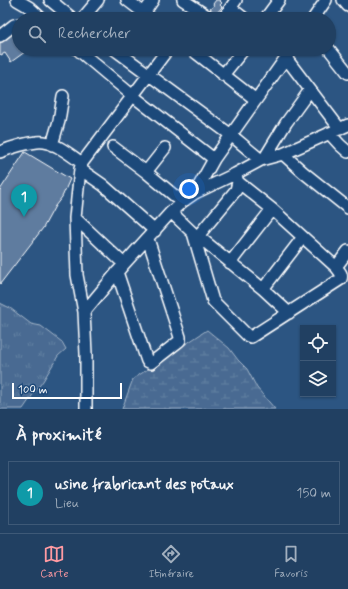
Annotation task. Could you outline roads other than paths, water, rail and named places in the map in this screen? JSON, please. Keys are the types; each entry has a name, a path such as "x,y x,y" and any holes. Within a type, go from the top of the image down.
{"street":[{"path":"16,0 32,3 38,12"},
{"path":"50,0 65,12"},
{"path":"88,12 98,0"},
{"path":"127,0 143,12"},
{"path":"149,12 153,0"},
{"path":"183,0 201,12"},
{"path":"270,12 279,0"},
{"path":"318,12 326,0"},
{"path":"343,0 348,6"},
{"path":"228,12 234,4"},
{"path":"0,36 12,27"},
{"path":"85,56 133,96 214,159"},
{"path":"124,56 231,135 262,160"},
{"path":"86,409 84,312 77,275 75,218 81,166 163,56"},
{"path":"202,56 223,75 256,100"},
{"path":"223,75 238,56"},
{"path":"195,193 214,159 286,56"},
{"path":"84,312 121,268 171,212 182,202 195,193 236,178 262,160 283,154 344,127 310,90 291,56"},
{"path":"335,56 348,73"},
{"path":"262,160 310,90"},
{"path":"52,145 59,120 63,96"},
{"path":"329,133 348,152"},
{"path":"0,152 37,142 44,142 61,149 102,185 151,235 180,337 178,342 151,363 147,361 121,268 75,218"},
{"path":"113,147 182,202"},
{"path":"146,172 165,148"},
{"path":"283,154 348,208"},
{"path":"195,234 213,301 248,336 251,337 341,279 341,273 336,267 236,178"},
{"path":"195,234 236,190 236,178"},
{"path":"230,263 272,209"},
{"path":"171,212 195,234 263,289 289,313"},
{"path":"263,289 303,237"},
{"path":"336,267 348,251"}],"place":[{"name":"usine frabricant des potaux","path":"24,217"}]}
